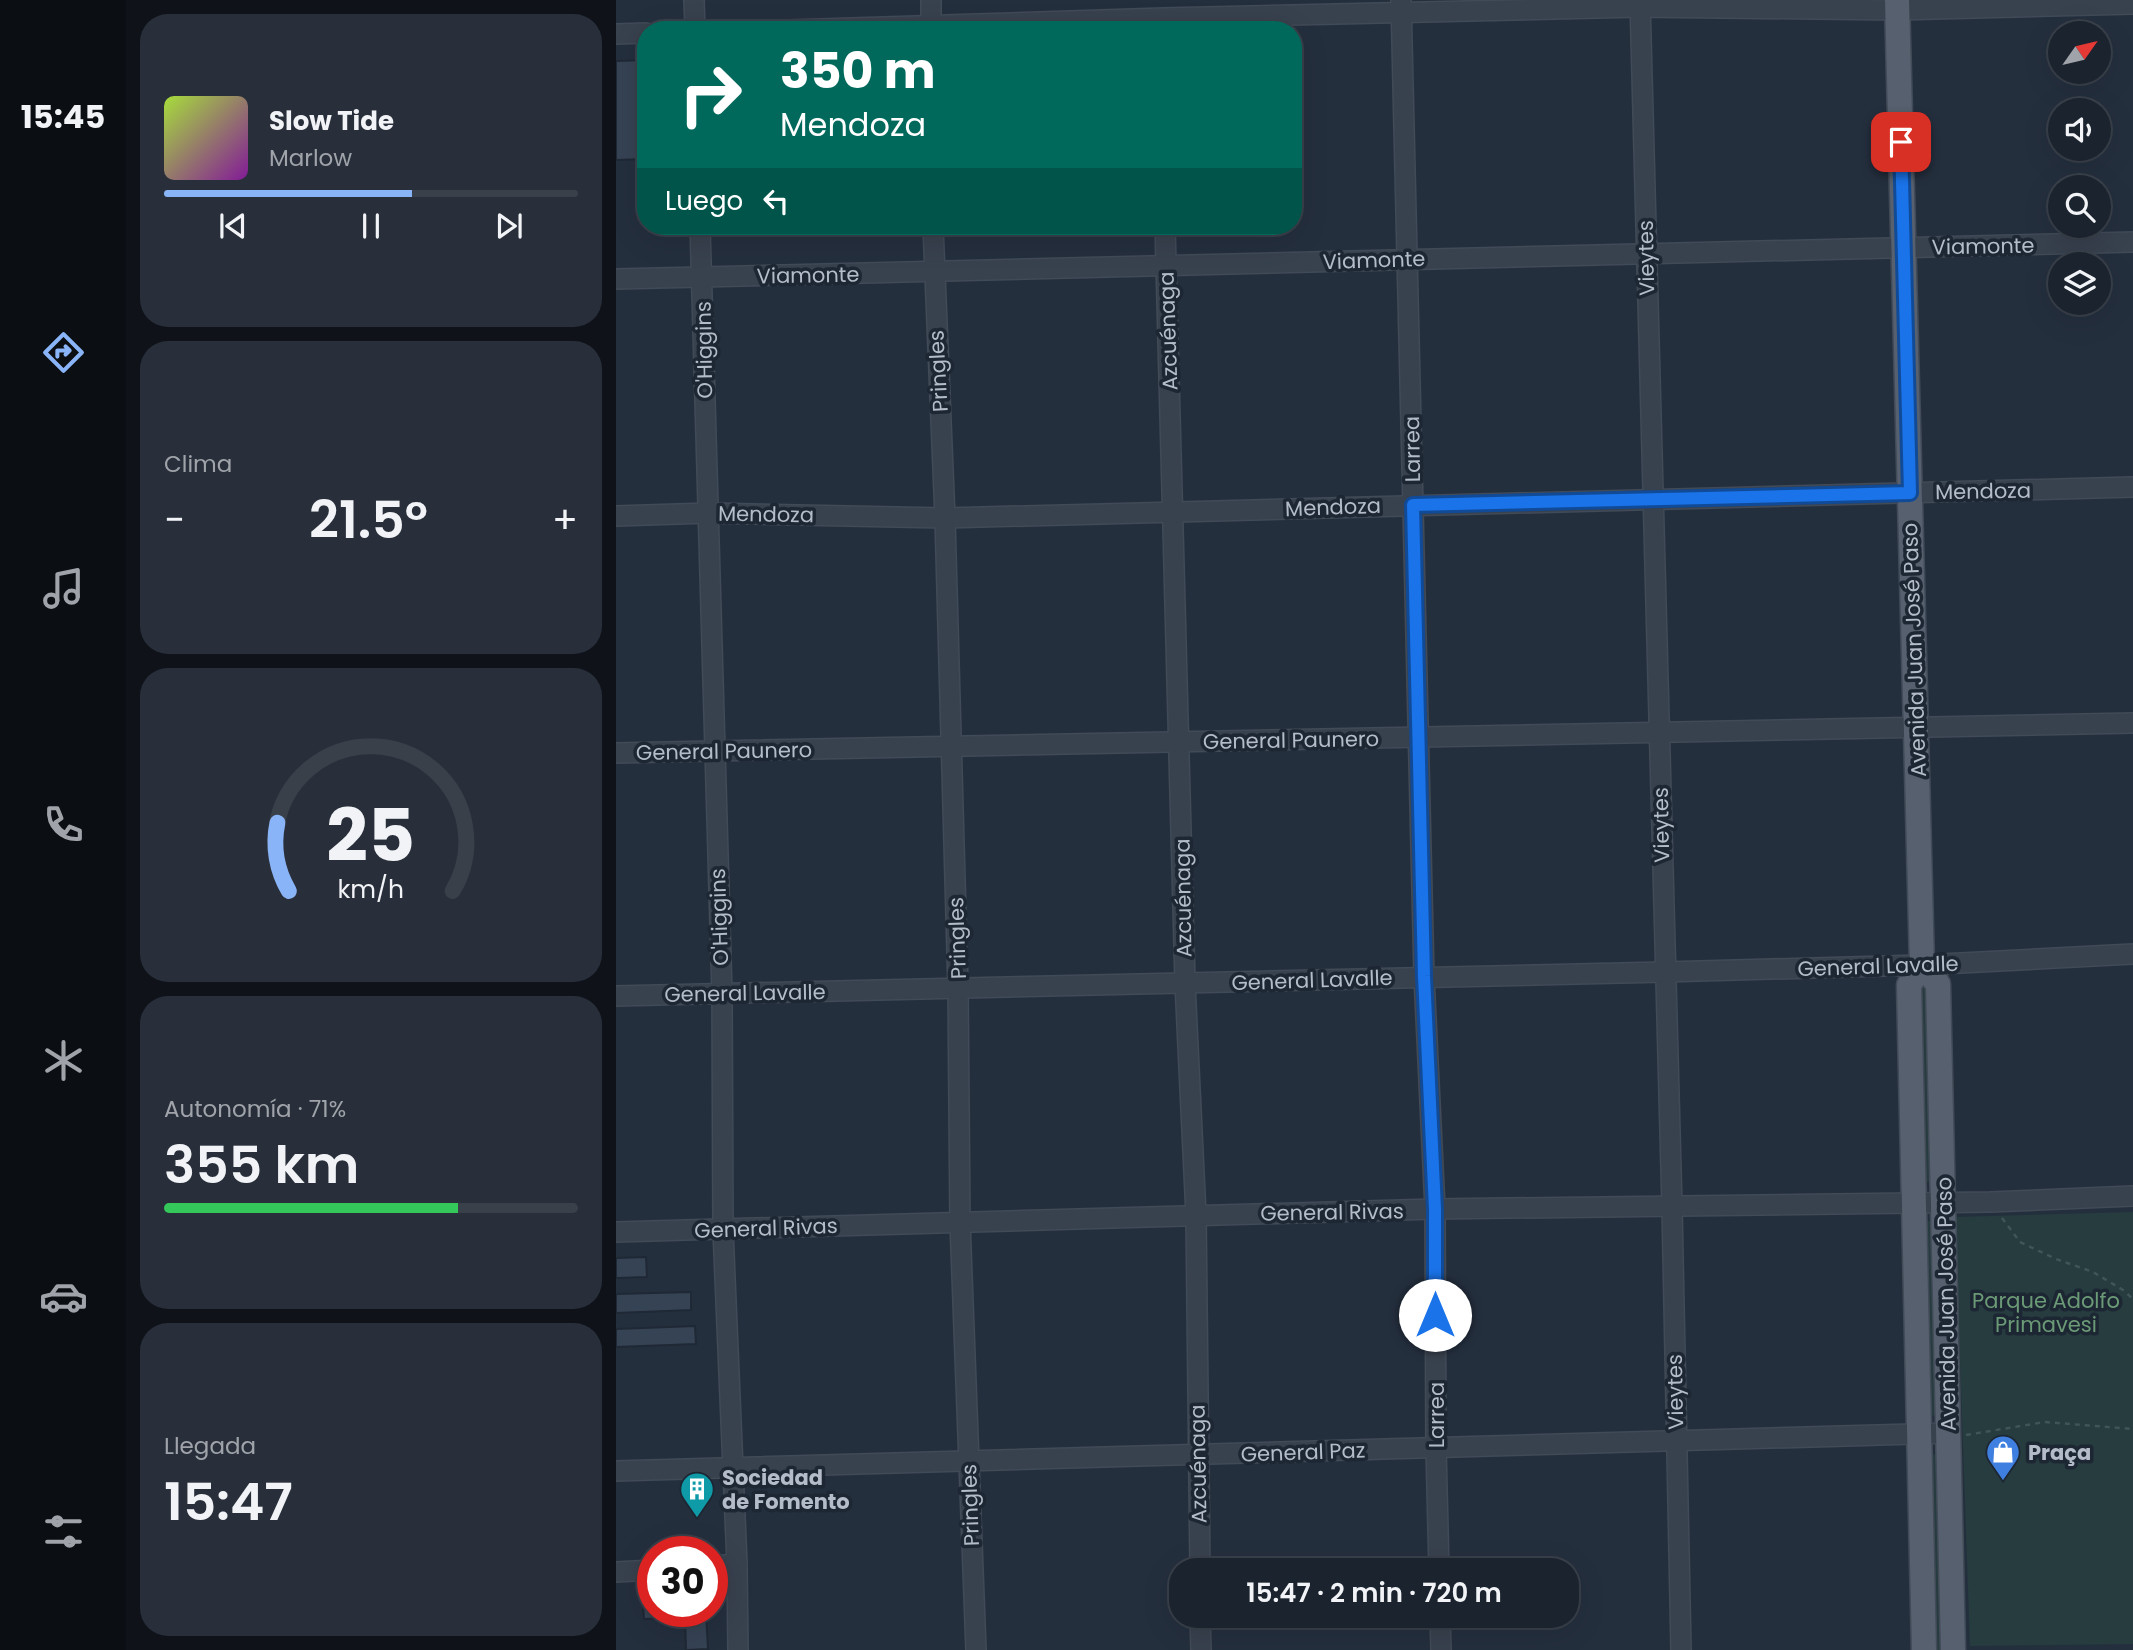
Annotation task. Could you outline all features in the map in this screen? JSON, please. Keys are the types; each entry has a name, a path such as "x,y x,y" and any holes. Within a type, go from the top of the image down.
{"main road":[{"name":"Avenida Juan José Paso","path":"1897,5 1922,965 1909,985 1924,1650"},
{"name":"Avenida Juan José Paso","path":"1922,965 1938,984 1954,1650"}],"street":[{"path":"694,0 695,21"},
{"path":"931,0 931,21"},
{"name":"Vieytes","path":"1640,4 1681,1650"},
{"path":"1066,21 1401,6 2133,4"},
{"name":"Larrea","path":"1401,6 1424,976 1435,1209 1439,1558"},
{"path":"616,34 637,33"},
{"name":"O'Higgins","path":"700,235 722,993 723,1230 738,1650"},
{"name":"Pringles","path":"933,235 945,518 958,988 960,1222 976,1650"},
{"name":"Azcuénaga","path":"1166,235 1185,983 1196,1215 1200,1558"},
{"name":"Viamonte","path":"616,279 2133,242"},
{"name":"Mendoza","path":"616,516 708,513 945,518 2133,487"},
{"name":"General Paunero","path":"616,753 2133,723"},
{"name":"General Lavalle","path":"616,996 1922,965 2133,954"},
{"name":"General Rivas","path":"616,1232 1435,1209 1990,1202 2133,1196"},
{"name":"General Paz","path":"616,1471 1949,1433"},
{"path":"728,1565 737,1564"},
{"path":"616,1572 637,1571"},
{"path":"1200,1628 1201,1650"},
{"path":"1440,1628 1441,1650"}],"path":[{"path":"1990,1202 2020,1242 2093,1272 2133,1299"},
{"path":"1949,1433 1969,1435 2045,1422 2133,1429"}],"green space":[{"path":"1929,979 1930,1182 1925,1182 1918,980"},
{"name":"Parque Adolfo Primavesi","path":"2133,1212 2133,1644 1970,1646 1955,1217"},
{"path":"1931,1221 1936,1416 1928,1415 1923,1224"},
{"path":"1930,1456 1939,1456 1945,1650 1932,1650"}],"building":[{"path":"637,60 637,159 616,160 616,61"},
{"path":"646,1257 647,1277 616,1278 616,1258"},
{"path":"691,1292 691,1310 616,1313 616,1294"},
{"path":"695,1326 696,1344 616,1347 616,1329"},
{"path":"685,1627 707,1627 708,1649 686,1650"}],"place":[{"name":"Praça","path":"2003,1482"},
{"name":"Sociedad de Fomento","path":"697,1519"}],"route":[{"path":"1435,1315 1435,1209 1424,976 1413,505 1910,493 1901,142"}]}
